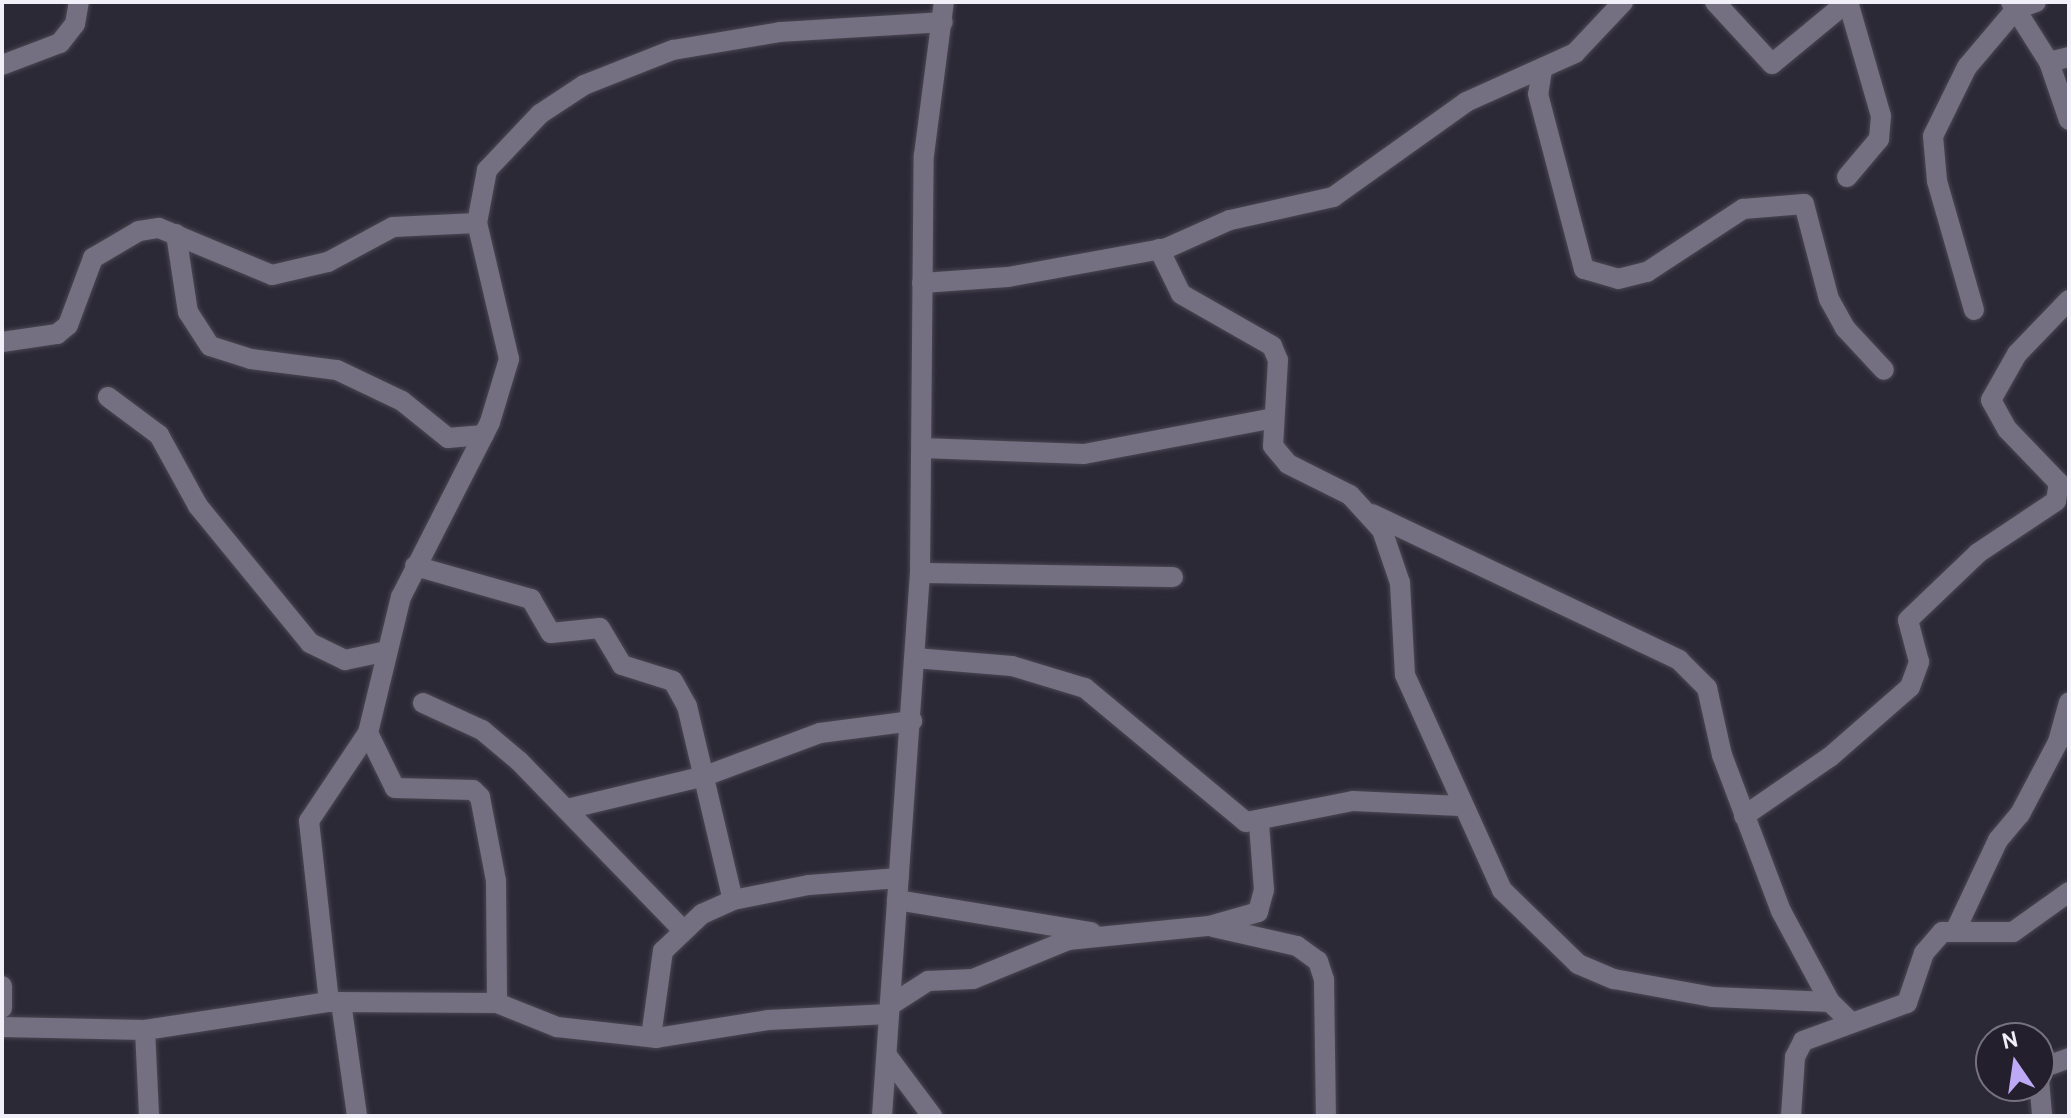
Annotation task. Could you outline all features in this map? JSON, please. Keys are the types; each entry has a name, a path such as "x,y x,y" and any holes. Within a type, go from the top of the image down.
{"street":[{"path":"2,65 60,43 79,2"},
{"path":"922,283 1019,275 1159,249 1230,220 1333,197 1466,102 1542,70 1594,38 1623,2"},
{"path":"1715,2 1761,60 1772,64 1847,2 1881,116 1879,139 1847,177"},
{"path":"1974,310 1937,181 1933,136 1967,67 2014,5 2036,2"},
{"path":"2014,5 2049,62 2069,120"},
{"path":"357,1116 335,1002 309,821 368,733 383,652 415,566 484,435 509,359 477,223 479,190 501,148 540,114 617,70 726,39 944,12 924,155 920,573 882,1116"},
{"path":"2049,62 2069,57"},
{"path":"1542,70 1538,94 1584,269 1618,279 1647,272 1743,209 1804,204 1829,299 1845,328 1884,370"},
{"path":"2,342 43,340 68,325 85,273 106,245 159,228 272,275 328,262 393,227 477,223"},
{"path":"176,234 188,312 210,346 251,359 337,370 402,401 448,438 484,435"},
{"path":"1159,249 1181,294 1272,346 1278,360 1270,419 1273,446 1288,464 1372,514 1679,660 1707,688 1744,816 1781,911 1830,1002 1851,1022"},
{"path":"1744,816 1830,757 1910,687 1919,662 1908,620 1978,553 2056,501 2059,483 2007,429 1991,400 2017,354 2069,300"},
{"path":"108,397 159,435 198,506 310,643 345,660 383,652"},
{"path":"922,448 1084,454 1270,419"},
{"path":"1372,514 1400,583 1405,675 1460,806 1502,890 1578,964 1652,989 1830,1002"},
{"path":"415,566 531,599 551,633 600,628 622,665 673,681 705,776 733,900"},
{"path":"920,573 1173,577"},
{"path":"915,658 1012,666 1085,688 1223,808 1259,823 1353,801 1460,806"},
{"path":"1957,927 1998,840 2020,814 2058,742 2069,702"},
{"path":"423,703 482,730 567,809 682,929"},
{"path":"567,809 705,776 820,733 912,721"},
{"path":"368,733 395,788 473,790 480,797 496,881 497,1003"},
{"path":"1209,926 1262,906 1259,823"},
{"path":"651,1037 663,951 682,929 733,900 899,878"},
{"path":"1791,1116 1795,1057 1803,1041 1907,1003 1931,941 1957,927 2013,932 2069,892"},
{"path":"897,900 1095,933 1209,926 1297,946 1318,961 1324,980 1326,1116"},
{"path":"2,1027 145,1030 335,1002 497,1003 557,1027 651,1037 768,1020 890,1009 928,981 973,979 1095,933"},
{"path":"2,986 2,1008"},
{"path":"145,1030 149,1116"},
{"path":"888,1057 932,1116"}]}
